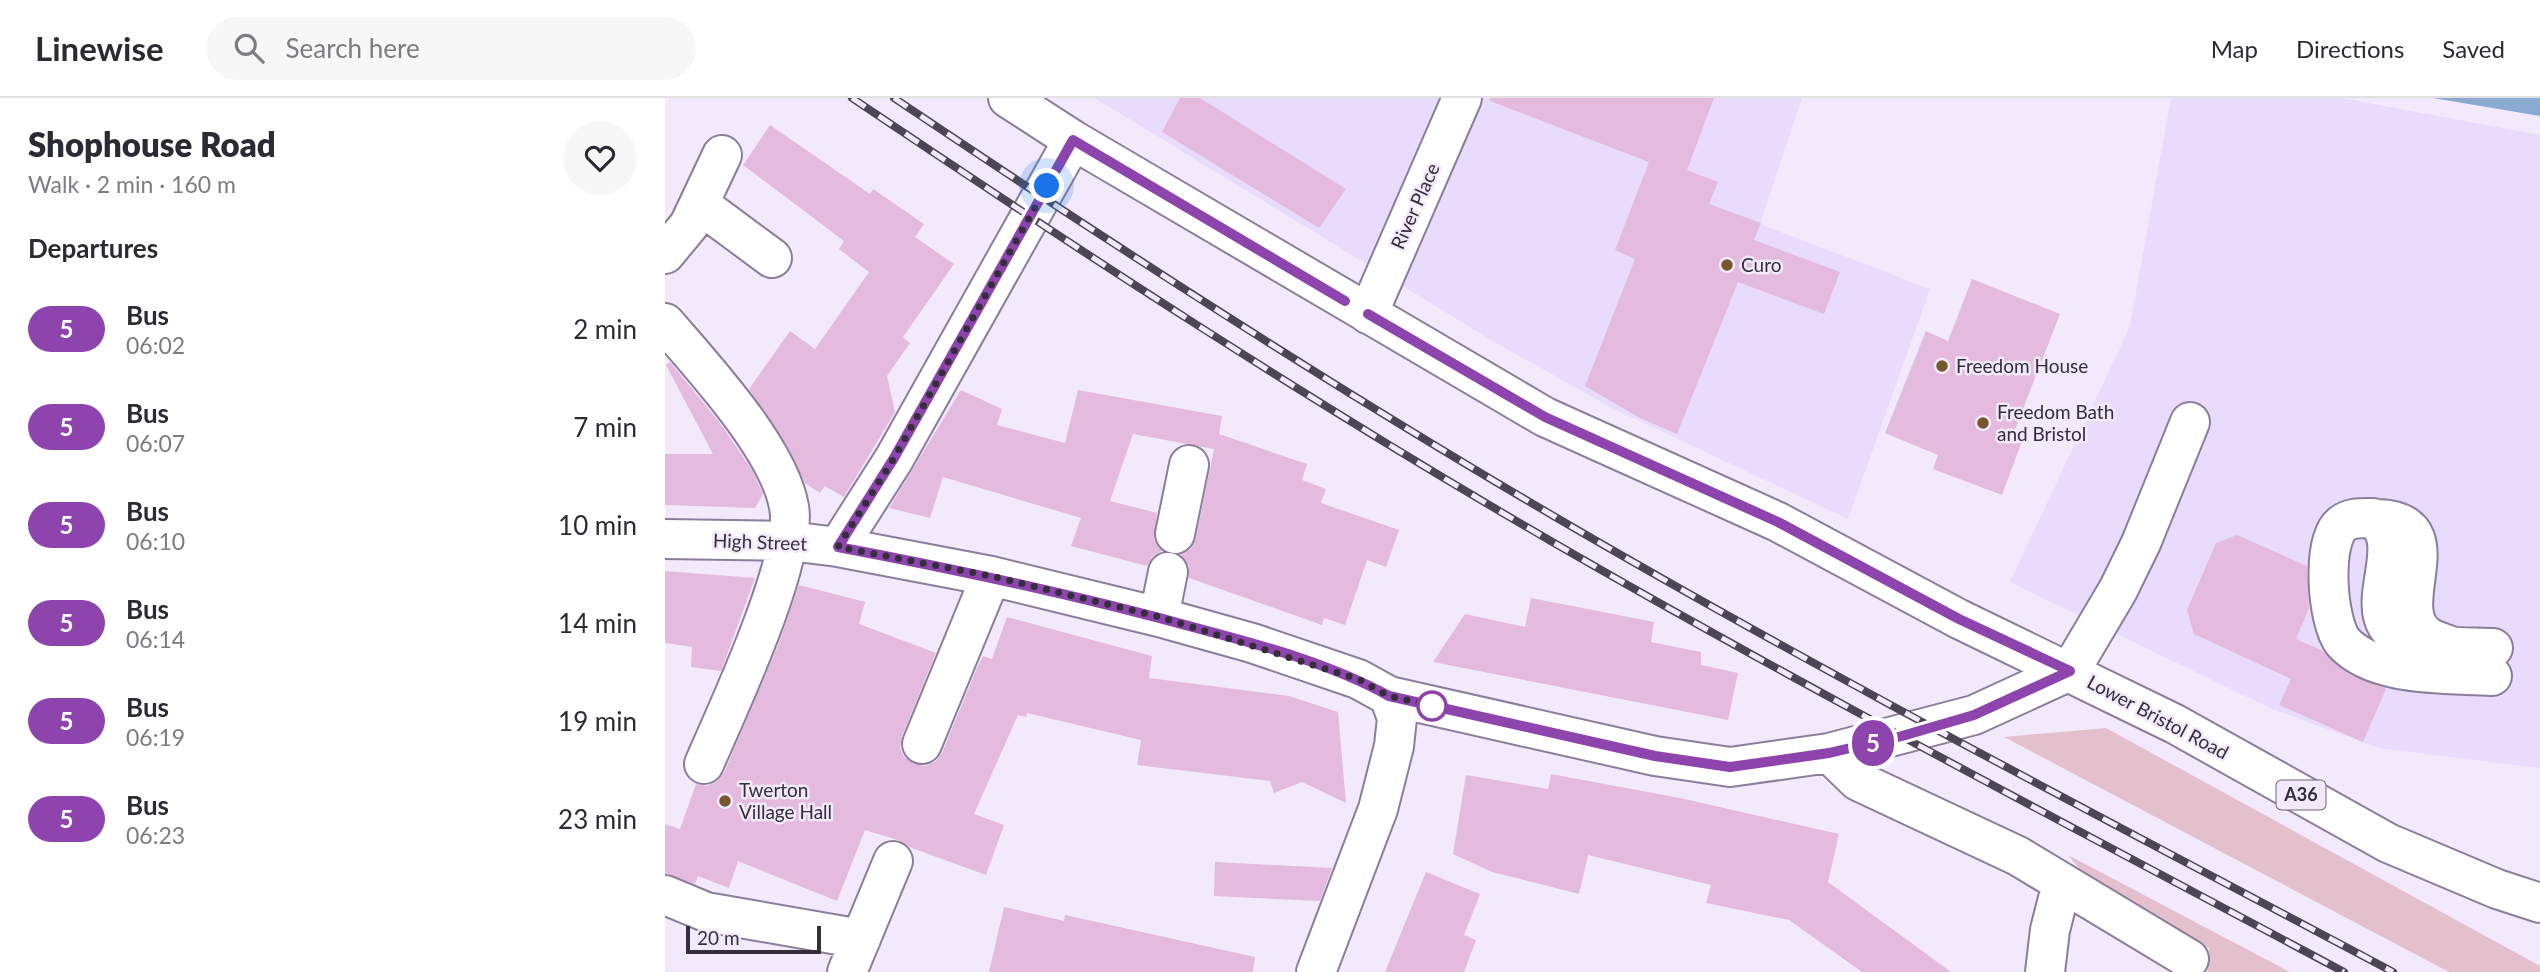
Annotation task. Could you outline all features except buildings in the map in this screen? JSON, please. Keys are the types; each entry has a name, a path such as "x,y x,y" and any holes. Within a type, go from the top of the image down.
{"main road":[{"name":"Lower Bristol Road","path":"1008,98 1073,140 1545,417 1778,522 1959,619 2175,724 2388,843 2497,889 2540,902"},
{"name":"River Place","path":"1368,314 1462,98"},
{"path":"838,547 894,458 1073,140"},
{"path":"665,254 689,225 722,155"},
{"path":"699,204 772,258"},
{"path":"665,323 734,404 773,466 789,507 789,541 747,665 704,764"},
{"path":"2070,671 2118,590 2141,543 2190,422"},
{"path":"1175,534 1189,465"},
{"path":"2355,518 2373,518 2393,519 2404,524 2414,535 2417,550 2414,608 2417,623 2426,635 2493,662 2394,669 2364,656 2344,642 2333,624 2328,603 2333,541 2344,522 2355,518"},
{"name":"High Street","path":"665,540 789,541 838,547 991,576 1160,617 1358,679 1389,696 1655,756 1730,767 1829,753 1974,715 2070,671"},
{"path":"1160,617 1168,572"},
{"path":"922,744 991,576"},
{"path":"1316,972 1381,796 1398,718 1389,696"},
{"path":"1829,753 1858,781 2018,856 2189,959"},
{"path":"665,895 706,912 854,955 893,861"},
{"path":"2045,972 2050,930 2062,883"}],"shaded area":[{"path":"1095,98 1802,98 1760,224 1930,289 1848,519 1612,408 1491,340"},
{"path":"2171,98 2341,98 2540,135 2540,768 2379,748 2272,709 2010,582 2130,326"},
{"path":"2106,728 2540,966 2540,972 2449,972 2004,737"},
{"path":"2068,855 2290,972 2207,972 2209,948 2101,895"}],"water":[{"path":"2433,98 2540,98 2540,116"}],"railway":[{"path":"852,98 1197,325 1460,488 1845,706 2344,972"},
{"path":"894,98 1222,313 1557,518 1868,693 2393,972"}],"bus line":[{"name":"5","path":"1345,301 1073,140 894,458 838,547 991,576 1160,617 1252,643 1358,679 1389,696 1655,756 1730,767 1829,753 1902,736 1974,715 2070,671 1959,619 1778,522 1545,417 1368,314"}],"place":[{"name":"Curo","path":"1727,265"},
{"name":"Freedom House","path":"1942,366"},
{"name":"Freedom Bath and Bristol","path":"1983,423"},
{"name":"Twerton Village Hall","path":"725,801"}],"route":[{"path":"1047,186 894,458 838,547 991,576 1160,617 1252,643 1358,679 1389,696 1442,708 1432,706"}]}
